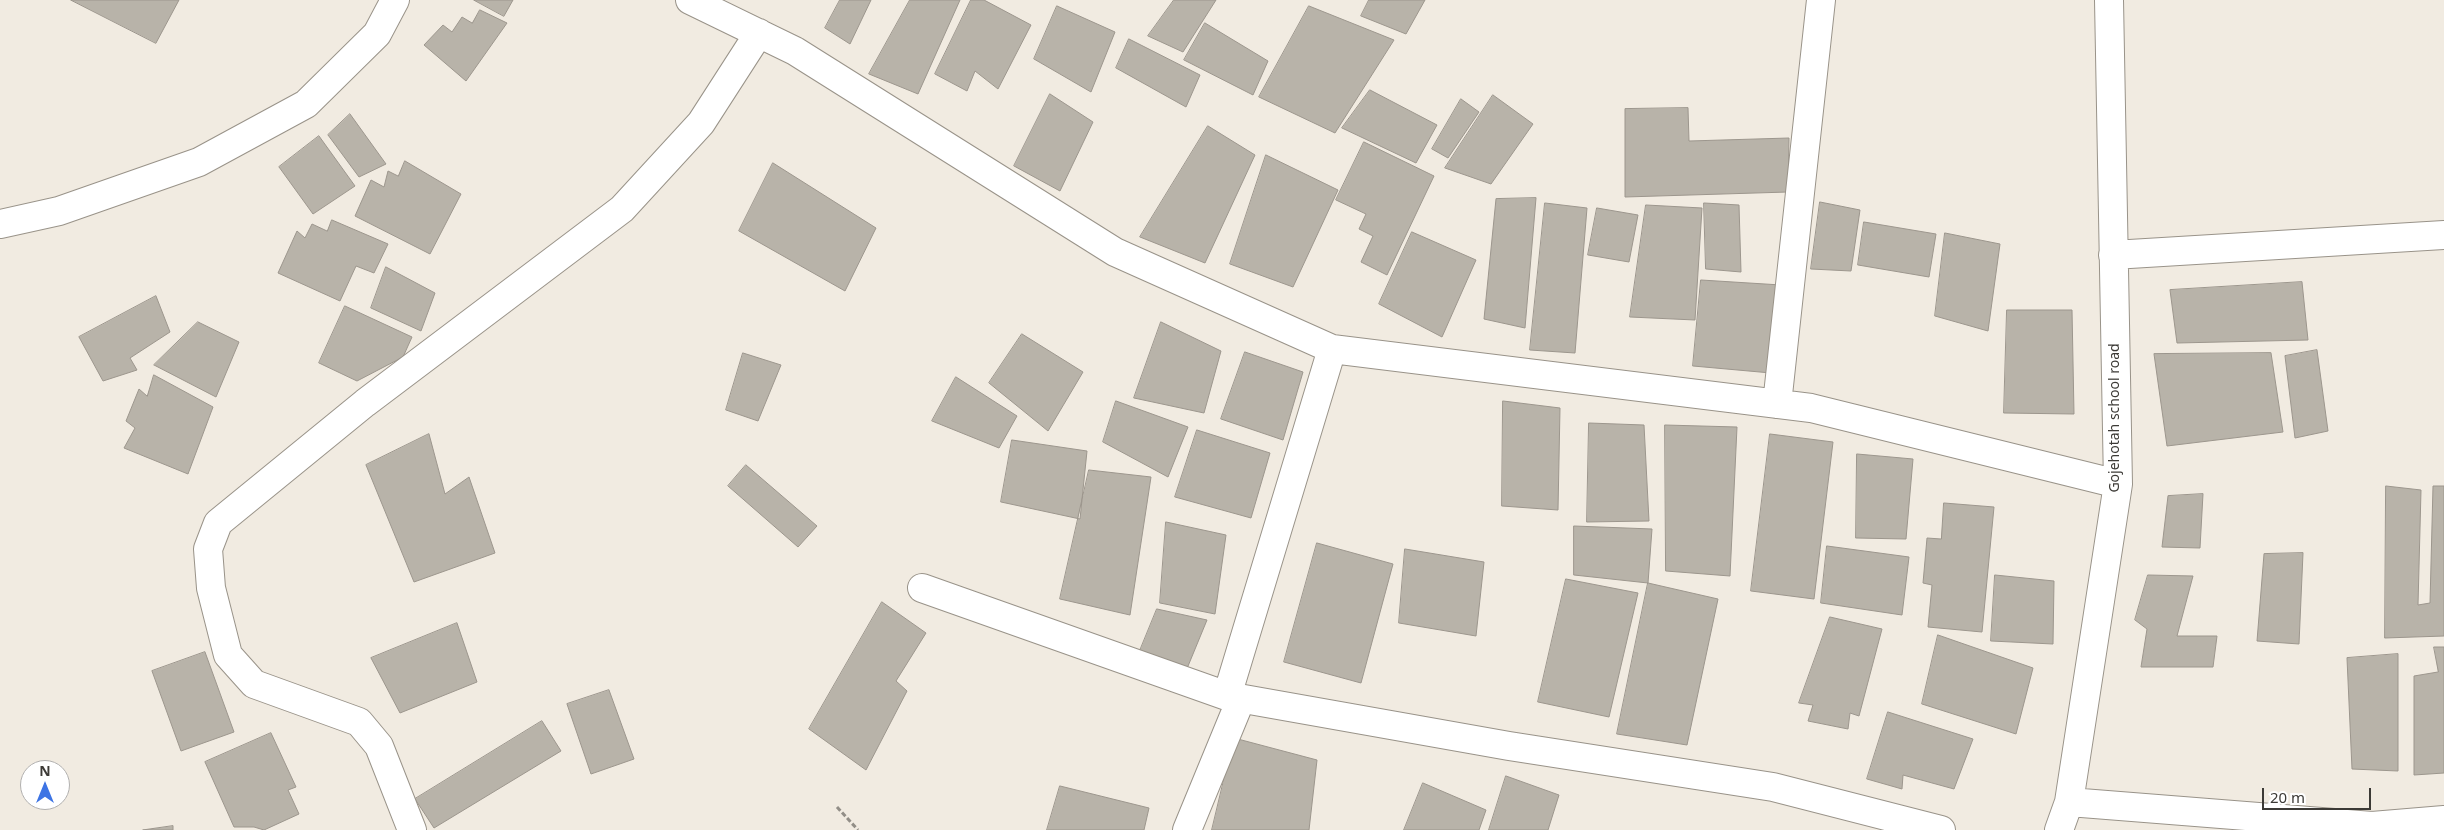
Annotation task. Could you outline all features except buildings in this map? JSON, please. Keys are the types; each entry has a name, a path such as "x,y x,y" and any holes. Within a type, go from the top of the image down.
{"street":[{"path":"0,224 59,211 199,162 306,104 377,34 395,0"},
{"path":"690,0 795,51 1115,252 1332,349 1811,408 2118,484"},
{"path":"1777,404 1821,0"},
{"name":"Gojehotah school road","path":"2058,830 2069,802 2118,484 2109,0"},
{"path":"412,830 379,746 358,722 254,684 228,655 211,588 208,549 218,523 365,403 622,209 701,122 759,33"},
{"path":"2113,255 2444,235"},
{"path":"1187,830 1234,697 1332,349"},
{"path":"922,588 1234,697 1510,746 1773,787 1941,830"},
{"path":"2069,802 2372,826 2444,820"}],"path":[{"path":"836,807 858,830"}]}
